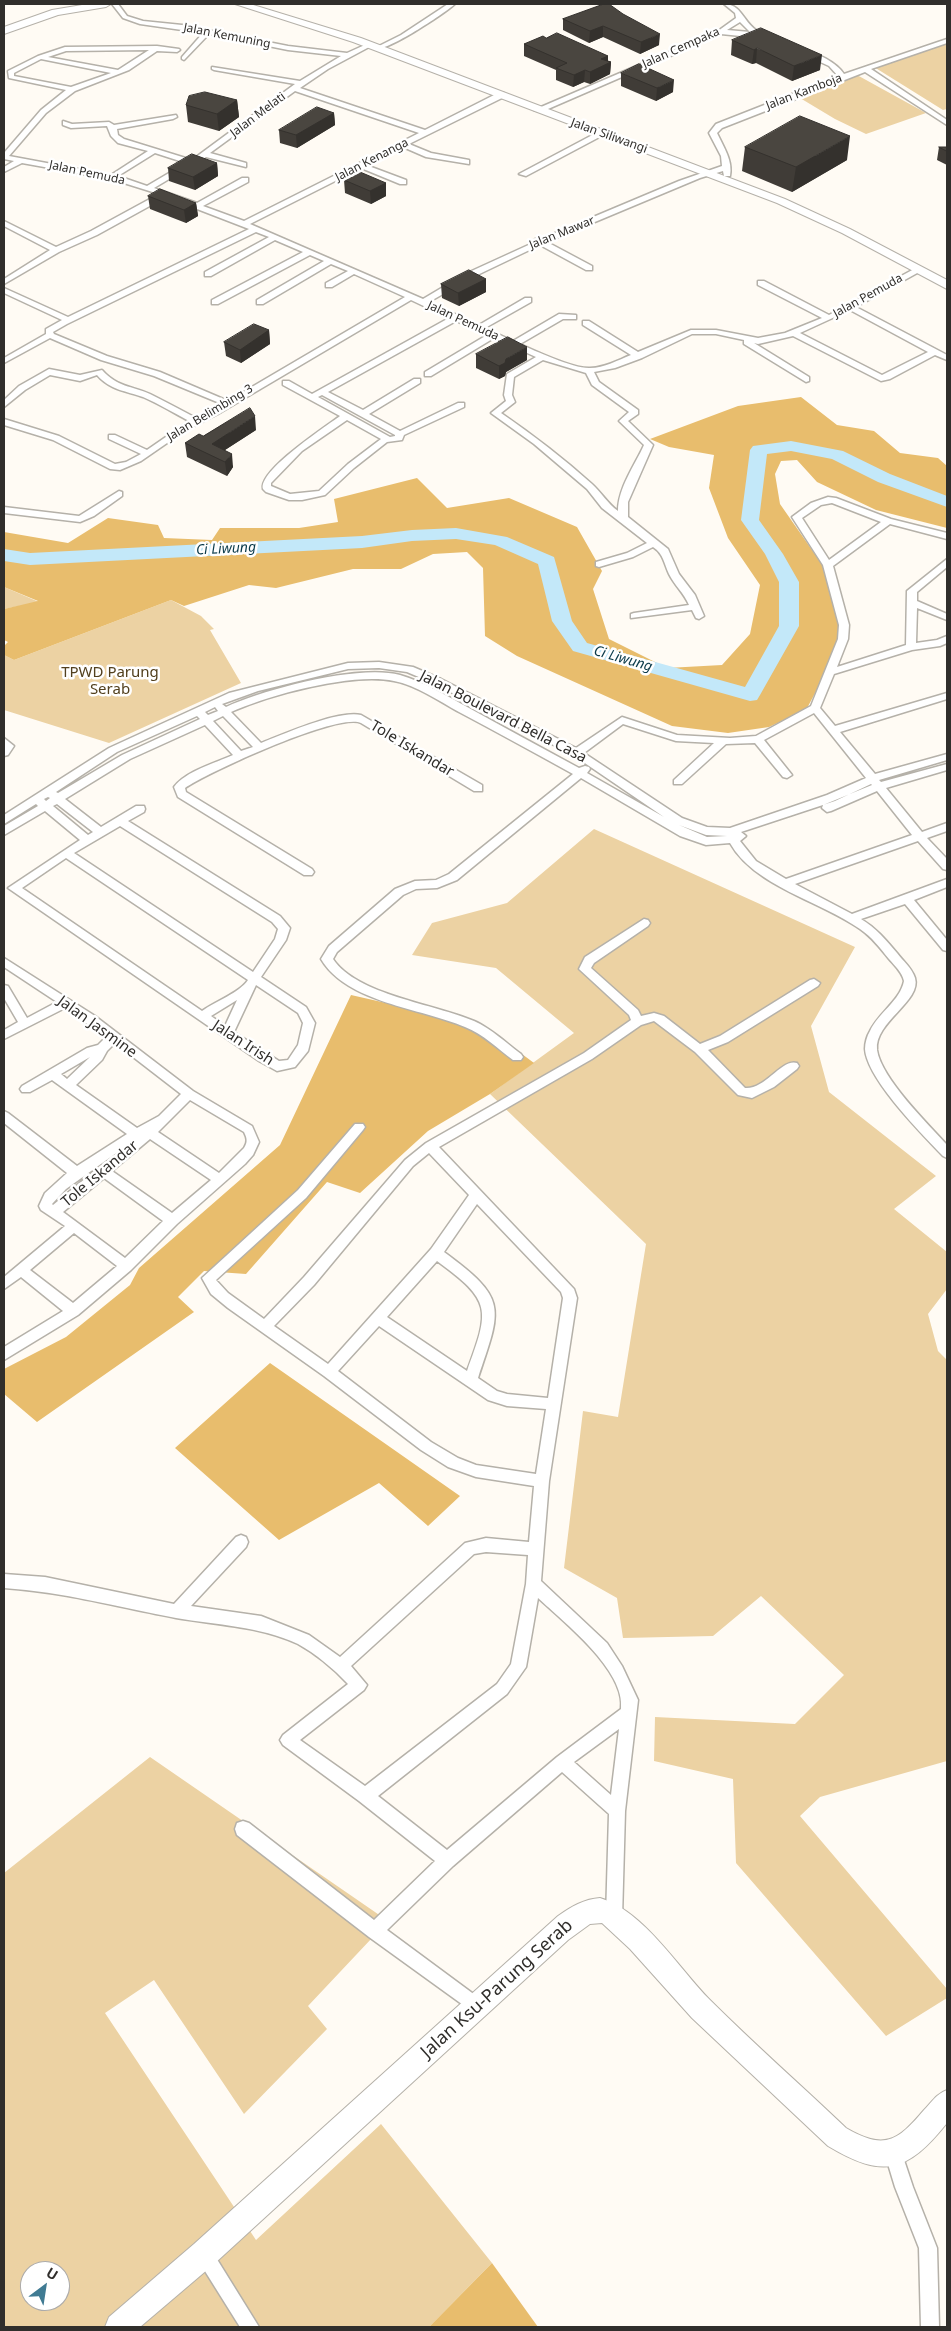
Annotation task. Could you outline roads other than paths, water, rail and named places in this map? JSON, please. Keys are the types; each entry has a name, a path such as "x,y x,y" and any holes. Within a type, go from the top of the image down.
{"main road":[{"path":"4,27 40,13 73,4"},
{"path":"4,31 56,12 106,4"},
{"name":"Jalan Siliwangi","path":"240,4 374,46 501,96 721,178 846,231 947,285"},
{"name":"Jalan Siliwangi","path":"250,4 262,10"},
{"name":"Jalan Ksu-Parung Serab","path":"119,2327 204,2254 546,1944 584,1914 604,1910 639,1940 701,2009 837,2137 866,2154 880,2156 894,2154"},
{"path":"894,2154 908,2146 921,2135 947,2103"}],"street":[{"name":"Jalan Kemuning","path":"115,4 125,17 137,22 208,32 288,48 346,55"},
{"name":"Jalan Melati","path":"148,188 205,154 297,86 346,55 403,36 452,4"},
{"path":"730,5 741,4"},
{"path":"730,5 740,14 740,19 747,26 775,41"},
{"name":"Jalan Cempaka","path":"538,110 720,32 740,19"},
{"path":"184,58 208,32"},
{"path":"720,32 761,35"},
{"name":"Jalan Kamboja","path":"728,167 725,156 713,136 716,128 842,77 867,70 947,40"},
{"path":"72,89 11,77 7,71 58,50 72,48 157,48 177,50"},
{"path":"4,157 41,112 58,97 72,89 134,65 157,48"},
{"path":"802,51 833,67 841,73 842,77"},
{"path":"40,57 119,72"},
{"path":"214,68 297,86 426,132"},
{"path":"867,70 947,123"},
{"name":"Jalan Kenanga","path":"244,224 501,96"},
{"path":"938,118 947,114"},
{"path":"113,127 172,117"},
{"path":"66,123 71,126 107,123 113,127 117,139 192,162"},
{"path":"523,174 603,133"},
{"path":"400,145 429,155 466,162"},
{"path":"400,145 450,168"},
{"path":"112,177 153,151"},
{"path":"205,154 242,165"},
{"name":"Jalan Pemuda","path":"4,157 112,177 166,194 244,224 354,271 542,357 589,371 612,366 640,356 691,332 716,332 744,340 764,341 794,333 830,318 916,270"},
{"path":"4,164 17,159"},
{"path":"4,170 17,159"},
{"path":"361,166 403,182"},
{"path":"721,178 728,173 728,167"},
{"name":"Jalan Mawar","path":"424,302 467,277 538,241 609,214 704,172 728,167"},
{"path":"197,206 245,180"},
{"path":"4,282 56,250 110,225 166,194"},
{"path":"4,223 56,250"},
{"path":"50,335 48,332 69,320 255,229"},
{"path":"208,274 275,237"},
{"path":"538,241 590,268"},
{"path":"215,302 310,252"},
{"path":"260,302 330,261"},
{"path":"329,285 354,271"},
{"path":"761,283 830,318"},
{"path":"4,290 69,320"},
{"path":"4,300 13,295"},
{"name":"Jalan Belimbing 3","path":"4,422 56,438 116,468 125,466 173,434 411,297"},
{"path":"479,328 528,300"},
{"path":"850,307 947,358"},
{"path":"514,344 562,316 573,316"},
{"path":"312,397 456,317"},
{"path":"586,323 640,356"},
{"path":"794,333 881,378 888,377 934,352"},
{"path":"50,335 104,358 158,374 228,404"},
{"path":"4,361 50,335"},
{"path":"428,374 493,335"},
{"path":"744,340 806,379"},
{"path":"542,357 510,376 508,395 511,402 495,413 537,442 566,469 590,486 605,506 624,518 633,528 668,555 674,575 690,596 697,611 634,616"},
{"path":"589,371 595,383 635,412 623,422 649,445 628,486 624,502 624,518"},
{"path":"4,404 22,388 49,372 80,378 99,372 106,380 115,385 128,391 145,395 196,421"},
{"path":"363,414 417,381"},
{"path":"286,383 386,439 394,440 399,438 400,434 462,405"},
{"path":"322,392 400,434"},
{"path":"345,416 288,458 267,482 266,487 269,490 295,497 322,492 351,466 386,439"},
{"path":"112,436 147,453"},
{"path":"4,510 80,519 91,514 119,494"},
{"path":"676,738 723,741 758,739 815,708 843,639 844,625 828,565 797,517 825,500 833,500 888,521 947,536"},
{"path":"828,565 888,521"},
{"path":"599,564 630,555 654,543"},
{"path":"911,647 910,595 915,586 947,562"},
{"path":"911,602 947,617"},
{"path":"830,672 911,647 945,644"},
{"name":"Jalan Boulevard Bella Casa","path":"4,820 36,799 52,795 206,719 220,707 256,688 348,666 379,665 409,669 437,680 577,753 678,821 700,830 732,835"},
{"name":"Jalan Boulevard Bella Casa","path":"4,831 45,805 52,795 126,744 198,711 352,676 378,675 398,678 426,690 580,773 684,833 706,841 843,802 877,782 947,757"},
{"path":"835,730 947,696"},
{"path":"220,707 260,748"},
{"path":"815,708 835,730 919,836 947,866"},
{"path":"198,711 240,756 188,779 180,787 182,794 308,872"},
{"name":"Tole Iskandar","path":"240,756 350,717 359,718 478,788"},
{"path":"577,753 622,720 676,738 708,755"},
{"path":"758,739 787,775"},
{"path":"4,741 9,746 4,753"},
{"path":"678,782 723,741"},
{"path":"517,1057 472,1025 382,996 363,987 336,971 328,964 327,959 333,949 400,892 415,885 437,884 453,877 592,763"},
{"name":"Jalan Boulevard Bella Casa","path":"877,782 947,767"},
{"path":"52,795 100,832 140,809"},
{"path":"36,799 87,840"},
{"path":"119,820 276,919 284,928 283,933 251,985 228,1033"},
{"path":"785,883 947,827"},
{"name":"Jalan Irish","path":"66,853 251,985 302,1010 309,1023 303,1049 291,1064 278,1066 9,884 100,832"},
{"path":"732,835 748,860 785,883 874,931 905,971 910,982 907,991 875,1031 871,1043 871,1054 892,1088 947,1153"},
{"path":"851,918 907,900 947,883"},
{"path":"907,900 947,947"},
{"path":"637,1022 634,1013 585,969 589,960 644,923"},
{"name":"Jalan Jasmine","path":"4,962 91,1020 189,1094 248,1130 252,1136 253,1141 249,1151 220,1180 172,1220 126,1266"},
{"path":"699,1049 724,1038 814,983"},
{"path":"204,1016 251,985"},
{"path":"4,988 24,1024"},
{"path":"4,1035 65,1003"},
{"path":"265,1327 309,1281 409,1164 430,1146 588,1056 637,1022 654,1017 660,1019 699,1049 728,1079 745,1093 752,1093 770,1084 793,1066"},
{"path":"68,1086 98,1057 102,1048 113,1038"},
{"path":"26,1090 91,1051 102,1048"},
{"path":"52,1074 143,1133"},
{"path":"76,1174 143,1133 161,1120 189,1094"},
{"name":"Tole Iskandar","path":"4,1117 76,1174 46,1202 45,1206 54,1212 103,1171 143,1133 220,1180"},
{"path":"359,1127 302,1194 209,1278 210,1284 426,1446 453,1463 476,1472 542,1481"},
{"path":"365,1796 502,1689 513,1677 518,1667 533,1584 542,1481 553,1404 570,1310 569,1294 430,1146"},
{"path":"103,1171 172,1220"},
{"path":"329,1372 436,1253 477,1194"},
{"path":"6,1349 73,1311 126,1266 54,1212"},
{"path":"4,1284 74,1226"},
{"path":"436,1253 473,1283 488,1303 487,1328 470,1382"},
{"path":"21,1270 73,1311"},
{"path":"378,1318 470,1382 500,1399 553,1404"},
{"path":"177,1611 240,1542"},
{"path":"341,1666 470,1548 486,1545 536,1549"},
{"path":"4,1581 45,1584 177,1611 238,1619 281,1630 304,1640 341,1666 359,1685 288,1740 365,1796 447,1860"},
{"path":"533,1584 602,1648 618,1671 630,1700 630,1712 616,1811 614,1918"},
{"path":"375,1931 447,1860 562,1762 630,1712"},
{"path":"562,1762 616,1811"},
{"path":"243,1829 477,2007"},
{"path":"894,2154 928,2248 930,2265 928,2325"},
{"path":"204,2254 250,2327"}],"waterway":[{"name":"Ci Liwung","path":"4,555 30,559 362,542 412,535 456,534 478,536 523,549 547,561 562,621 580,647 750,695 789,626 789,582 774,554 750,520 759,450 791,446 837,455 884,478 947,502"}],"park label":[{"name":"TPWD Parung Serab","path":"110,682"}]}
